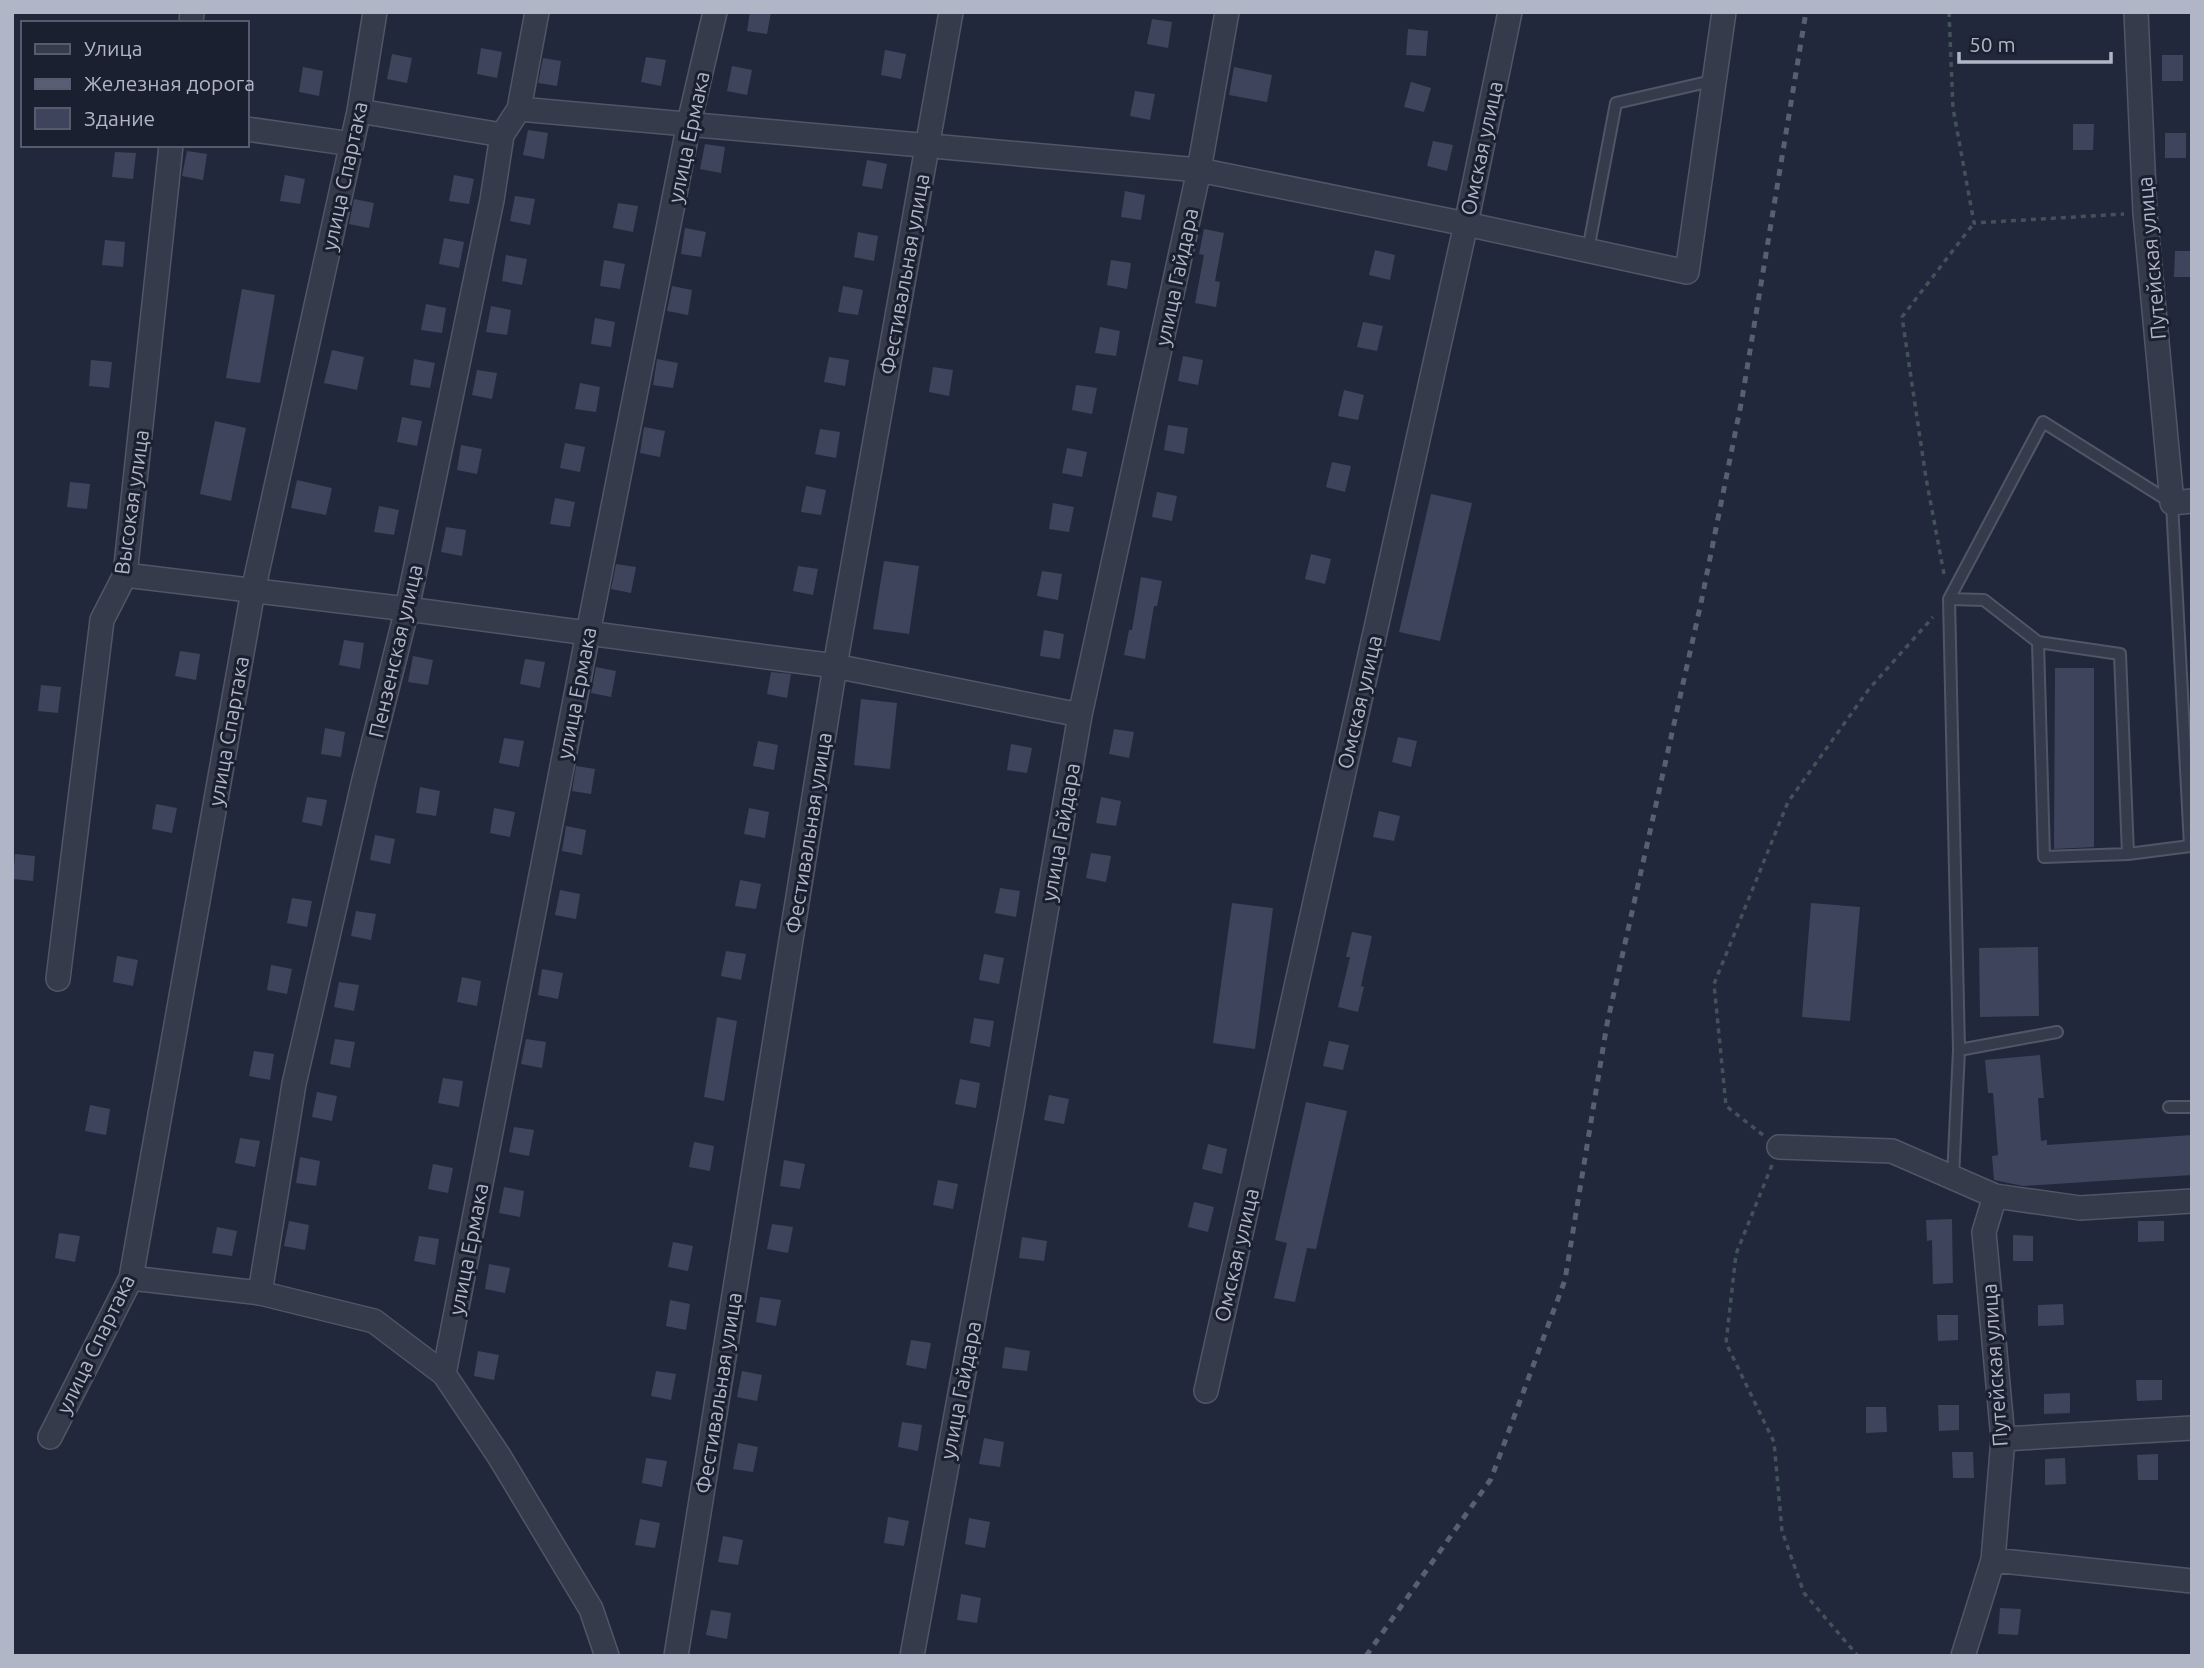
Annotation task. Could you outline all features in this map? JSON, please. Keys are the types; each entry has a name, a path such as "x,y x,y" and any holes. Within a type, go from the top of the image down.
{"street":[{"name":"улица Спартака","path":"50,1437 131,1278 253,591 359,111 375,12"},
{"name":"Пензенская улица","path":"260,1293 294,1084 407,609 492,200 502,135 519,109 537,12"},
{"name":"улица Ермака","path":"444,1374 588,633 690,123 715,12"},
{"name":"Фестивальная улица","path":"676,1656 835,666 951,12"},
{"name":"улица Гайдара","path":"912,1656 1012,1109 1080,715 1199,170 1227,12"},
{"name":"Омская улица","path":"1206,1391 1466,224 1510,12"},
{"path":"519,109 1199,170 1687,272 1724,12"},
{"name":"Путейская улица","path":"2136,12 2145,213 2182,502"},
{"path":"359,111 502,135"},
{"path":"248,130 352,144"},
{"name":"Высокая улица","path":"58,979 102,621 125,575 171,147"},
{"path":"125,575 407,609 835,666 1080,715"},
{"path":"1779,1147 1892,1151 1995,1196 2080,1208 2192,1201"},
{"name":"Путейская улица","path":"1963,1656 1993,1560 2003,1439 1984,1232 1995,1196"},
{"path":"131,1278 260,1293 374,1321 444,1374 499,1456 591,1609 607,1656"},
{"path":"2003,1439 2192,1427"},
{"path":"1993,1560 2192,1581"}],"lane":[{"path":"1588,250 1616,103 1716,80"},
{"path":"1953,1177 1959,1050 1949,599 2043,422 2182,502 2190,846 2128,854 2044,857 2038,642"},
{"path":"1949,599 1984,600 2038,642 2120,654 2128,854"},
{"path":"1959,1050 2057,1032"},
{"path":"2169,1107 2192,1107"}],"path":[{"path":"1858,1656 1804,1593 1782,1531 1774,1442 1726,1343 1735,1254 1779,1147 1726,1106 1714,984 1787,802 1869,689 1949,599 1926,478 1902,317 1974,223 1953,108 1949,12"},
{"path":"1974,223 2145,213"}],"building":[{"path":"750,12 771,12 767,34 747,31"},
{"path":"1152,19 1172,22 1168,48 1147,44"},
{"path":"1408,29 1428,31 1426,56 1406,55"},
{"path":"481,48 502,52 497,78 477,74"},
{"path":"885,50 906,54 901,79 881,75"},
{"path":"392,54 412,58 407,83 387,79"},
{"path":"2162,55 2183,55 2183,81 2162,81"},
{"path":"646,57 666,60 661,86 641,82"},
{"path":"543,58 561,61 557,86 538,83"},
{"path":"732,66 752,70 747,95 727,91"},
{"path":"303,67 323,71 319,96 299,92"},
{"path":"1234,67 1272,75 1267,102 1229,95"},
{"path":"1411,82 1431,88 1424,112 1404,107"},
{"path":"1135,91 1155,94 1150,120 1130,116"},
{"path":"2073,124 2094,124 2093,150 2073,150"},
{"path":"528,130 548,133 544,159 523,155"},
{"path":"2165,133 2186,133 2186,158 2165,158"},
{"path":"1433,141 1453,145 1447,171 1427,166"},
{"path":"705,144 725,147 721,173 700,169"},
{"path":"187,151 207,154 203,180 182,176"},
{"path":"115,152 136,153 133,179 112,177"},
{"path":"867,160 887,164 882,189 862,186"},
{"path":"285,175 305,179 300,204 280,201"},
{"path":"454,175 474,179 469,204 449,201"},
{"path":"1125,191 1145,195 1141,220 1121,217"},
{"path":"515,196 535,199 530,225 510,221"},
{"path":"354,199 374,203 369,228 349,224"},
{"path":"618,203 638,206 633,232 613,228"},
{"path":"685,228 706,232 701,257 681,254"},
{"path":"1204,229 1224,233 1215,281 1220,282 1216,307 1195,303 1204,255 1199,254"},
{"path":"858,232 878,236 874,261 854,257"},
{"path":"444,238 464,242 459,268 439,264"},
{"path":"105,240 125,242 123,267 102,265"},
{"path":"1375,250 1395,255 1390,280 1369,275"},
{"path":"2175,251 2192,251 2192,277 2174,277"},
{"path":"506,255 527,259 522,285 502,281"},
{"path":"604,260 625,264 620,289 600,286"},
{"path":"1111,260 1131,263 1127,289 1107,285"},
{"path":"672,286 692,290 688,315 667,311"},
{"path":"843,286 863,290 858,315 838,312"},
{"path":"242,289 275,295 260,383 226,378"},
{"path":"426,304 446,308 442,333 421,330"},
{"path":"491,306 511,310 507,335 486,332"},
{"path":"595,318 615,322 611,347 591,344"},
{"path":"1363,322 1383,326 1377,351 1357,347"},
{"path":"1100,327 1120,331 1116,356 1095,353"},
{"path":"332,350 364,357 357,390 324,383"},
{"path":"1183,356 1203,360 1198,385 1178,381"},
{"path":"829,357 849,360 845,386 824,382"},
{"path":"414,359 435,363 430,388 410,385"},
{"path":"657,359 678,363 673,388 653,385"},
{"path":"91,360 112,362 109,388 89,386"},
{"path":"933,367 953,370 949,396 929,392"},
{"path":"477,370 497,373 492,399 472,395"},
{"path":"580,383 600,387 596,412 575,409"},
{"path":"1076,385 1097,388 1092,414 1072,410"},
{"path":"1344,390 1364,395 1358,420 1338,416"},
{"path":"402,417 422,421 417,446 397,442"},
{"path":"215,421 246,428 231,501 200,494"},
{"path":"1168,425 1188,428 1184,454 1164,450"},
{"path":"644,427 665,431 660,457 640,453"},
{"path":"820,429 840,432 836,458 815,454"},
{"path":"565,443 585,447 580,472 560,468"},
{"path":"461,445 482,449 477,474 457,470"},
{"path":"1067,448 1087,452 1082,477 1062,473"},
{"path":"1332,462 1351,466 1345,492 1326,487"},
{"path":"297,480 332,488 326,515 291,508"},
{"path":"70,482 90,484 87,509 67,507"},
{"path":"806,486 826,490 821,515 801,512"},
{"path":"1157,492 1177,496 1172,521 1152,517"},
{"path":"1431,494 1472,503 1440,641 1399,632"},
{"path":"555,498 575,502 570,527 550,524"},
{"path":"1053,503 1074,507 1069,532 1049,529"},
{"path":"379,506 399,510 394,535 374,532"},
{"path":"446,527 466,530 462,556 441,552"},
{"path":"1311,554 1331,559 1325,584 1305,579"},
{"path":"884,561 919,566 909,634 873,629"},
{"path":"616,564 636,567 631,593 611,589"},
{"path":"798,566 818,569 813,595 793,591"},
{"path":"1042,571 1062,574 1058,600 1037,596"},
{"path":"1141,577 1162,581 1157,606 1154,606 1145,659 1124,655 1129,630 1132,630"},
{"path":"1044,630 1064,634 1060,659 1040,656"},
{"path":"344,640 364,643 360,669 339,665"},
{"path":"180,651 200,654 196,680 175,676"},
{"path":"413,656 433,660 428,685 408,682"},
{"path":"525,659 545,662 540,688 520,684"},
{"path":"596,667 616,671 611,697 591,693"},
{"path":"2055,668 2094,668 2094,847 2054,849"},
{"path":"771,672 791,674 787,698 767,694"},
{"path":"41,685 61,687 58,713 38,711"},
{"path":"861,699 897,703 890,769 854,765"},
{"path":"325,728 345,732 341,757 321,754"},
{"path":"1114,729 1134,732 1129,758 1109,754"},
{"path":"1398,737 1417,741 1411,767 1392,762"},
{"path":"504,738 524,741 519,767 499,763"},
{"path":"758,741 778,745 774,770 753,766"},
{"path":"1011,744 1032,748 1027,773 1007,770"},
{"path":"576,766 595,769 591,794 572,791"},
{"path":"420,787 440,791 436,816 416,813"},
{"path":"307,797 327,800 322,826 302,822"},
{"path":"1101,797 1121,801 1116,826 1096,823"},
{"path":"156,804 177,808 172,833 152,829"},
{"path":"494,808 515,812 510,837 490,833"},
{"path":"749,808 769,812 765,838 744,834"},
{"path":"1379,811 1400,816 1394,841 1373,837"},
{"path":"566,826 586,830 582,855 562,851"},
{"path":"375,835 395,839 390,864 370,860"},
{"path":"1091,853 1111,856 1106,882 1086,878"},
{"path":"15,854 35,856 33,881 13,879"},
{"path":"740,880 761,884 756,909 735,906"},
{"path":"1000,888 1020,891 1016,917 995,913"},
{"path":"560,890 580,894 576,919 555,915"},
{"path":"292,898 312,901 307,927 287,923"},
{"path":"1232,903 1273,908 1255,1049 1213,1043"},
{"path":"1811,903 1860,907 1850,1021 1802,1017"},
{"path":"356,911 376,914 371,940 351,936"},
{"path":"1352,932 1372,936 1358,1012 1338,1007 1350,957 1346,957"},
{"path":"2038,947 2039,1016 1980,1017 1979,948"},
{"path":"726,951 746,954 741,980 721,976"},
{"path":"984,954 1004,958 999,984 979,980"},
{"path":"117,956 138,960 133,986 113,982"},
{"path":"271,965 292,969 287,994 267,990"},
{"path":"542,969 563,973 558,999 538,995"},
{"path":"462,977 481,981 477,1006 457,1002"},
{"path":"339,982 359,985 354,1011 334,1007"},
{"path":"717,1017 737,1021 724,1101 704,1097"},
{"path":"974,1018 994,1021 990,1047 970,1043"},
{"path":"335,1039 355,1042 350,1068 330,1064"},
{"path":"526,1039 546,1042 542,1068 521,1064"},
{"path":"1329,1041 1349,1045 1343,1070 1323,1066"},
{"path":"254,1051 274,1054 270,1080 249,1076"},
{"path":"2040,1055 2044,1098 2038,1098 2041,1141 2047,1140 2047,1145 2192,1135 2192,1175 2023,1186 1994,1180 1992,1156 1998,1155 1993,1093 1988,1093 1985,1060"},
{"path":"443,1078 463,1081 459,1107 438,1103"},
{"path":"960,1079 980,1083 976,1108 955,1104"},
{"path":"317,1092 337,1096 332,1121 312,1117"},
{"path":"1049,1095 1069,1099 1064,1124 1044,1120"},
{"path":"1306,1102 1347,1111 1316,1249 1307,1248 1295,1302 1274,1298 1287,1243 1275,1240"},
{"path":"90,1105 110,1109 106,1135 85,1131"},
{"path":"514,1127 534,1130 529,1156 509,1152"},
{"path":"240,1138 260,1141 255,1167 235,1163"},
{"path":"694,1142 714,1146 710,1171 689,1167"},
{"path":"1208,1144 1227,1149 1222,1174 1202,1169"},
{"path":"300,1157 320,1161 316,1186 296,1183"},
{"path":"784,1160 805,1164 800,1189 780,1186"},
{"path":"433,1164 453,1168 448,1193 428,1189"},
{"path":"938,1180 958,1184 953,1209 933,1205"},
{"path":"504,1187 524,1191 520,1217 499,1213"},
{"path":"1194,1202 1214,1207 1208,1232 1188,1227"},
{"path":"1952,1219 1953,1283 1933,1284 1932,1240 1927,1241 1926,1220"},
{"path":"289,1221 309,1225 305,1250 284,1246"},
{"path":"2138,1221 2164,1221 2164,1241 2138,1242"},
{"path":"772,1224 793,1227 788,1253 767,1249"},
{"path":"217,1227 237,1231 232,1256 212,1253"},
{"path":"59,1233 80,1236 75,1262 55,1258"},
{"path":"2013,1235 2033,1236 2033,1261 2013,1261"},
{"path":"419,1236 439,1239 435,1265 414,1261"},
{"path":"1022,1237 1047,1241 1044,1261 1019,1258"},
{"path":"673,1242 693,1246 688,1271 668,1267"},
{"path":"489,1264 510,1268 505,1293 485,1289"},
{"path":"760,1297 781,1300 776,1326 756,1322"},
{"path":"670,1300 690,1304 686,1330 666,1326"},
{"path":"2063,1304 2064,1325 2038,1326 2038,1305"},
{"path":"1937,1315 1958,1315 1958,1340 1938,1341"},
{"path":"911,1340 931,1343 926,1369 906,1365"},
{"path":"1005,1347 1030,1351 1027,1371 1002,1368"},
{"path":"478,1351 499,1355 494,1380 474,1376"},
{"path":"656,1371 676,1374 671,1400 651,1396"},
{"path":"742,1371 762,1375 757,1401 737,1397"},
{"path":"2136,1380 2162,1380 2162,1400 2137,1401"},
{"path":"2070,1393 2070,1413 2044,1414 2044,1394"},
{"path":"1938,1405 1959,1405 1959,1430 1939,1431"},
{"path":"1866,1407 1886,1407 1887,1432 1866,1433"},
{"path":"902,1422 922,1425 918,1451 898,1447"},
{"path":"984,1438 1004,1442 1000,1467 979,1464"},
{"path":"738,1443 758,1447 753,1472 733,1469"},
{"path":"1952,1452 1973,1452 1974,1478 1953,1478"},
{"path":"2158,1454 2158,1480 2138,1480 2137,1455"},
{"path":"646,1458 667,1461 662,1487 642,1483"},
{"path":"2065,1458 2066,1484 2045,1485 2045,1459"},
{"path":"888,1517 909,1521 904,1546 884,1543"},
{"path":"969,1518 990,1522 985,1548 965,1544"},
{"path":"640,1519 660,1523 655,1548 635,1545"},
{"path":"723,1536 743,1540 738,1565 718,1562"},
{"path":"961,1594 981,1598 977,1623 957,1620"},
{"path":"2000,1608 2021,1609 2018,1635 1998,1634"},
{"path":"711,1610 731,1613 727,1639 706,1635"}],"railway":[{"path":"1366,1656 1491,1479 1565,1280 1607,1024 1701,603 1742,399 1806,12"}]}
